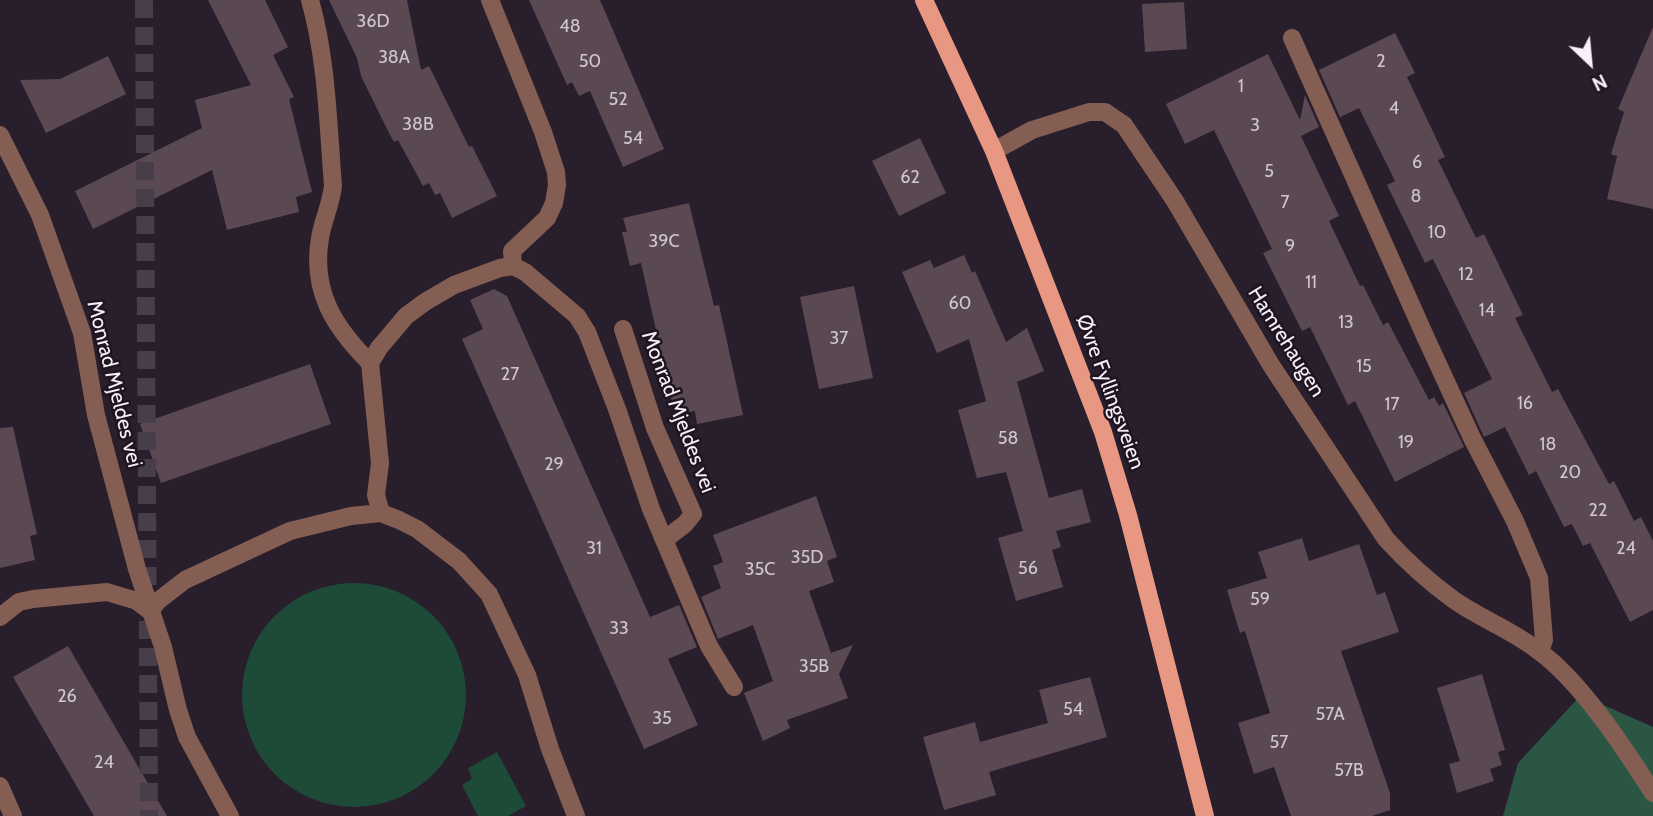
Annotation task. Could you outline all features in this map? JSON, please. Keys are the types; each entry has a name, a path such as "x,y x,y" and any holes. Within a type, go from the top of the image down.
{"main road":[{"name":"Øvre Fyllingsveien","path":"924,0 994,151 1103,432 1128,514 1205,816"}],"street":[{"path":"310,0 325,79 333,186 320,235 316,264 326,306 370,363"},
{"path":"490,0 543,132 556,172 554,203 547,218 512,251 513,266"},
{"path":"1293,37 1425,336 1472,438 1515,522 1539,578 1544,640 1540,651"},
{"name":"Hamrehaugen","path":"994,151 1032,130 1089,111 1105,112 1125,125 1175,201 1271,365 1386,539 1406,561 1455,600 1540,651 1560,669 1597,712 1653,793"},
{"name":"Monrad Mjeldes vei","path":"0,135 40,215 82,333 96,415 187,737 230,816"},
{"path":"381,513 376,495 380,463 370,363 406,316 425,302 454,285 513,266 558,298 577,316 587,332 664,540 709,646 734,687"},
{"name":"Monrad Mjeldes vei","path":"622,329 655,428 692,514 685,524 664,540"},
{"path":"0,617 19,602 107,592 137,601 150,611 158,601 185,580 289,531 351,516 381,513 417,529 459,561 489,594 527,675 550,749 576,816"},
{"path":"0,786 13,816"}],"green space":[{"path":"343,583 365,583 407,596 425,608 441,624 458,652 466,695 458,738 441,766 425,782 397,799 365,807 343,807 301,794 283,782 267,766 250,738 242,706 242,684 255,642 267,624 283,608 311,591"},
{"path":"1581,695 1653,727 1653,816 1503,816 1518,763"},
{"path":"497,752 526,806 508,816 478,816 462,785 472,779 468,768"}],"building":[{"path":"208,0 265,0 288,47 273,55 294,97 289,99 312,192 296,197 299,212 227,230 212,170 93,229 75,191 202,128 195,100 251,85"},
{"path":"329,0 407,0 421,70 429,66 497,196 452,218 440,193 435,195 429,183 423,186 398,140 394,142 387,129"},
{"path":"529,0 600,0 664,149 623,167 590,91 579,96 572,82 567,85"},
{"path":"1184,2 1187,49 1145,52 1142,4"},
{"path":"1653,27 1653,209 1607,199 1617,156 1611,154 1624,112 1618,109"},
{"path":"1395,33 1415,73 1407,77 1445,157 1438,160 1476,238 1484,234 1523,315 1515,318 1552,392 1558,389 1609,484 1614,481 1634,521 1641,517 1653,541 1653,610 1630,622 1590,543 1583,546 1572,524 1564,527 1536,471 1529,475 1505,427 1484,437 1464,393 1492,379 1433,259 1425,263 1387,185 1395,181 1359,108 1340,117 1319,70"},
{"path":"1268,54 1300,120 1305,95 1319,127 1301,136 1339,216 1329,221 1360,286 1363,285 1383,325 1388,322 1429,400 1434,397 1439,406 1443,403 1464,447 1395,482 1355,401 1348,405 1310,327 1302,331 1263,253 1272,249 1214,130 1185,144 1166,104"},
{"path":"108,56 126,94 46,133 20,80 60,79"},
{"path":"920,138 946,193 899,216 872,161"},
{"path":"689,203 714,306 719,305 743,415 697,424 695,411 675,415 641,263 630,266 622,232 627,232 623,218"},
{"path":"964,255 972,273 975,271 1006,342 1027,328 1044,371 1017,382 1049,498 1082,489 1091,522 1056,531 1061,547 1052,550 1063,587 1016,601 998,538 1023,531 1006,472 977,478 958,410 986,401 969,339 937,353 902,272 930,260 934,268"},
{"path":"854,286 873,378 819,389 800,297"},
{"path":"494,289 507,296 650,617 679,605 697,647 668,659 698,725 644,749 462,339 483,329 470,300"},
{"path":"310,364 331,424 161,483 140,424"},
{"path":"13,427 37,534 30,536 35,560 0,568 0,428"},
{"path":"816,496 837,557 827,561 834,582 809,591 831,653 853,645 839,674 848,698 787,720 790,728 763,741 744,693 773,681 753,625 718,639 701,597 721,588 713,566 723,562 713,535"},
{"path":"1302,538 1309,561 1359,544 1377,595 1385,592 1399,632 1341,651 1390,793 1390,810 1372,816 1291,816 1274,767 1254,774 1238,723 1270,713 1245,631 1240,633 1227,590 1267,578 1258,552"},
{"path":"68,646 167,816 94,816 13,677"},
{"path":"1482,674 1505,750 1498,752 1502,765 1490,769 1494,781 1457,793 1449,764 1460,761 1437,688"},
{"path":"1090,677 1107,737 989,772 996,795 944,810 923,737 975,722 980,742 1048,723 1039,690"}],"tunnel":[{"path":"144,0 149,816"}]}
